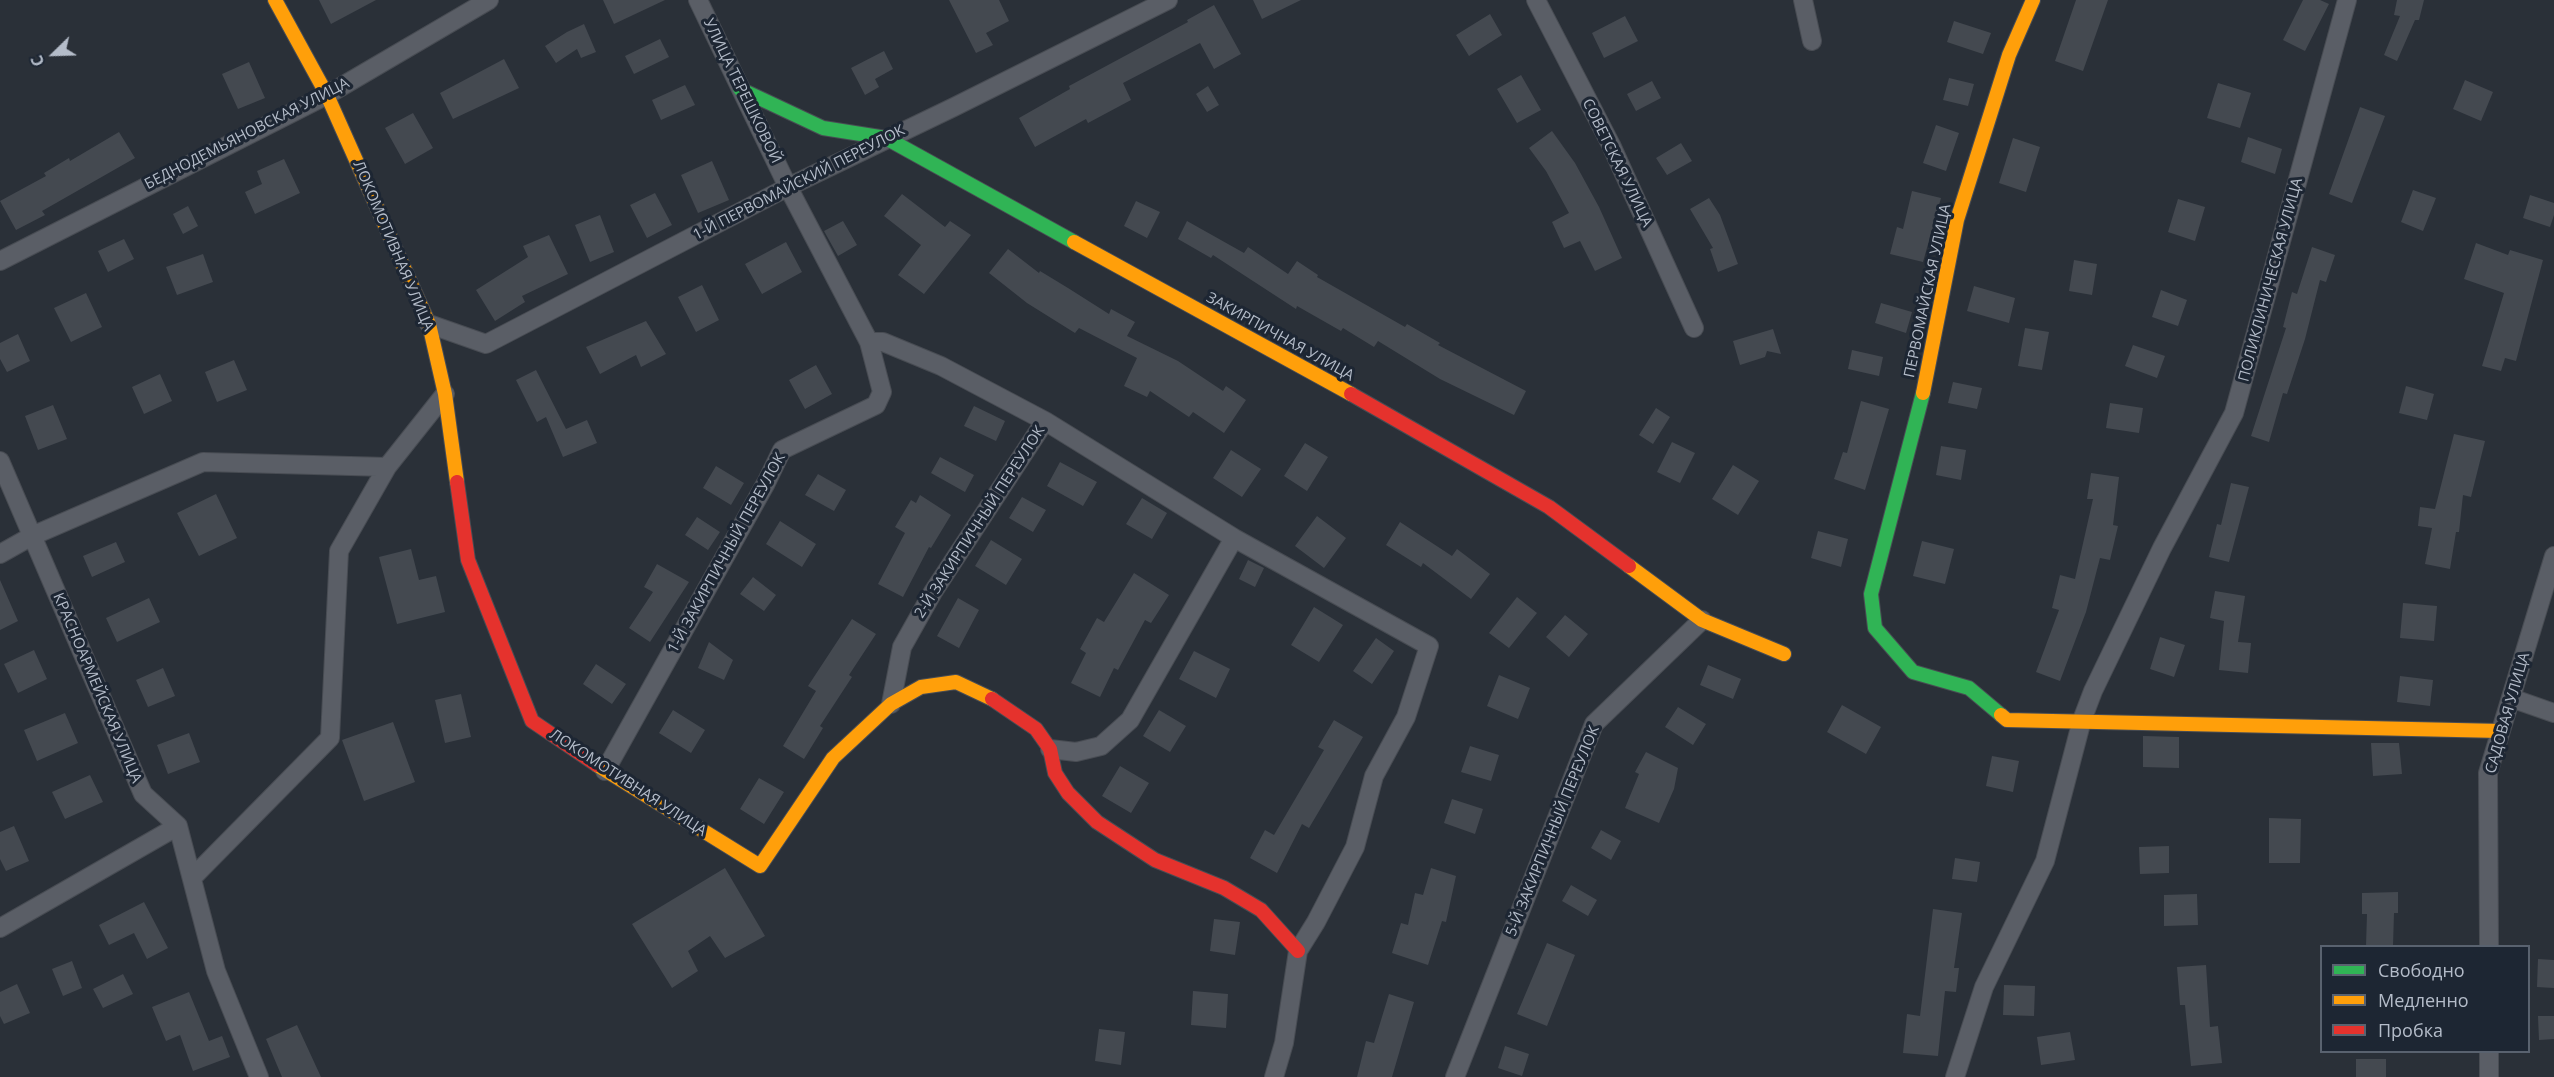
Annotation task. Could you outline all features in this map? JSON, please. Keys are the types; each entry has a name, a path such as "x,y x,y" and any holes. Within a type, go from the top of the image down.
{"street":[{"name":"ЛОКОМОТИВНАЯ УЛИЦА","path":"275,0 327,95 429,324 445,394 468,560 532,721 605,771 760,866 833,758 891,704 921,687 956,682 993,700 1036,729 1050,748 1055,773 1068,793 1097,822 1155,860 1224,888 1261,910 1298,951"},
{"name":"БЕДНОДЕМЬЯНОВСКАЯ УЛИЦА","path":"0,261 327,95 489,0"},
{"name":"УЛИЦА ТЕРЕШКОВОЙ","path":"698,0 788,186 869,342"},
{"name":"1-Й ПЕРВОМАЙСКИЙ ПЕРЕУЛОК","path":"429,324 486,344 788,186 954,107 1168,0"},
{"name":"СОВЕТСКАЯ УЛИЦА","path":"1536,0 1611,145 1694,328"},
{"path":"1803,0 1812,41"},
{"name":"ПЕРВОМАЙСКАЯ УЛИЦА","path":"2033,0 2009,55 1957,220 1923,394 1871,594 1875,628 1913,672 1969,688 2007,720 2082,720"},
{"name":"ПОЛИКЛИНИЧЕСКАЯ УЛИЦА","path":"1955,1077 1984,987 2045,861 2082,720 2093,691 2162,548 2234,413 2347,0"},
{"name":"ЗАКИРПИЧНАЯ УЛИЦА","path":"740,89 823,128 886,138 1408,426 1549,507 1702,620 1784,654"},
{"name":"2-Й ЗАКИРПИЧНЫЙ ПЕРЕУЛОК","path":"869,342 883,342 941,366 1045,421 933,592 902,646 891,704"},
{"name":"1-Й ЗАКИРПИЧНЫЙ ПЕРЕУЛОК","path":"605,771 766,483 782,450 876,405 882,392 869,342"},
{"path":"192,878 330,738 339,551 387,467 445,394"},
{"path":"1045,421 1234,538 1429,646 1406,717 1374,776 1355,847 1316,922 1298,951 1284,1043 1274,1077"},
{"name":"КРАСНОАРМЕЙСКАЯ УЛИЦА","path":"0,461 143,794 178,826"},
{"path":"0,554 32,536 203,462 387,467"},
{"path":"1050,748 1076,752 1101,746 1130,720 1234,538"},
{"name":"САДОВАЯ УЛИЦА","path":"2489,945 2488,773 2554,556"},
{"name":"5-Й ЗАКИРПИЧНЫЙ ПЕРЕУЛОК","path":"1455,1077 1594,724 1702,620"},
{"path":"2511,698 2554,713"},
{"path":"2082,720 2501,731"},
{"path":"0,928 178,826 216,971 259,1077"},
{"path":"2489,1053 2489,1077"}],"building":[{"path":"319,0 376,0 331,24"},
{"path":"603,0 665,0 614,24"},
{"path":"949,0 999,0 1009,21 986,33 993,45 976,53"},
{"path":"1253,0 1301,0 1262,19"},
{"path":"2076,0 2108,0 2083,71 2055,61"},
{"path":"2303,0 2320,0 2329,4 2305,51 2283,40"},
{"path":"2397,0 2424,0 2419,20 2415,20 2397,61 2384,55 2400,16 2394,15"},
{"path":"1214,5 1241,54 1214,69 1200,43 1123,83 1131,100 1088,123 1086,119 1035,147 1019,118 1070,89 1069,86 1188,22 1187,20"},
{"path":"1490,14 1502,35 1469,56 1456,35"},
{"path":"1625,16 1638,41 1604,58 1592,33"},
{"path":"1954,21 1991,33 1983,54 1947,42"},
{"path":"584,24 596,52 581,58 577,49 556,63 545,46"},
{"path":"660,39 669,57 634,74 625,56"},
{"path":"884,51 893,69 875,79 879,87 865,95 851,68"},
{"path":"504,59 519,88 453,119 440,93"},
{"path":"249,62 265,98 238,109 222,74"},
{"path":"1521,75 1541,110 1517,123 1497,89"},
{"path":"1949,78 1974,84 1968,106 1943,100"},
{"path":"2465,80 2493,92 2481,121 2453,109"},
{"path":"1652,81 1661,98 1636,111 1627,94"},
{"path":"2218,83 2251,93 2240,128 2207,118"},
{"path":"685,85 695,105 661,120 652,100"},
{"path":"1208,86 1219,105 1207,112 1196,94"},
{"path":"2360,107 2385,116 2352,203 2329,194"},
{"path":"413,113 433,148 405,164 385,128"},
{"path":"1936,125 1959,133 1946,171 1923,163"},
{"path":"1552,131 1575,163 1599,207 1622,258 1595,271 1580,241 1564,248 1552,222 1569,213 1546,171 1529,148"},
{"path":"119,132 135,158 42,211 45,215 16,230 0,201 46,176 44,173 69,158 70,161"},
{"path":"2248,137 2282,149 2275,174 2241,162"},
{"path":"2013,138 2040,147 2026,192 1999,183"},
{"path":"1681,143 1692,161 1667,175 1656,158"},
{"path":"284,159 300,193 255,214 245,192 262,184 257,171"},
{"path":"712,161 729,200 698,213 681,175"},
{"path":"2413,190 2436,198 2423,231 2401,222"},
{"path":"1912,191 1941,198 1923,262 1890,254 1897,227 1903,229"},
{"path":"655,193 672,225 647,238 630,205"},
{"path":"902,194 945,227 950,221 971,235 924,294 898,275 921,245 884,216"},
{"path":"2530,195 2554,203 2554,215 2550,227 2523,218"},
{"path":"1709,198 1720,215 1738,264 1718,272 1710,249 1713,248 1690,209"},
{"path":"2178,199 2205,207 2195,241 2168,232"},
{"path":"1136,201 1160,212 1147,238 1124,226"},
{"path":"188,206 198,226 183,234 173,214"},
{"path":"600,215 614,252 590,262 575,225"},
{"path":"843,221 857,245 838,256 824,231"},
{"path":"1187,221 1244,253 1248,247 1288,274 1297,261 1318,275 1317,277 1405,327 1407,324 1440,343 1438,345 1526,391 1514,415 1440,379 1378,341 1374,347 1343,328 1341,331 1297,306 1296,309 1213,255 1211,258 1178,239"},
{"path":"549,235 568,274 522,296 525,302 495,321 476,290 528,257 523,246"},
{"path":"124,239 134,259 108,272 98,251"},
{"path":"786,242 802,272 762,294 745,264"},
{"path":"2476,243 2508,255 2510,250 2543,260 2516,361 2505,358 2501,371 2482,366 2504,293 2464,279"},
{"path":"2312,247 2335,255 2326,282 2320,280 2305,339 2287,394 2283,393 2269,442 2251,436 2286,328 2283,327 2292,292 2297,294"},
{"path":"1008,249 1039,273 1040,271 1109,314 1111,309 1135,322 1127,336 1178,361 1223,391 1226,386 1246,400 1224,433 1193,412 1189,417 1150,391 1147,397 1124,386 1137,358 1079,328 1075,333 1027,303 989,273"},
{"path":"203,254 213,282 177,295 166,267"},
{"path":"2074,260 2097,264 2092,295 2069,291"},
{"path":"702,285 719,320 696,332 678,297"},
{"path":"1974,286 2015,298 2009,323 1967,311"},
{"path":"2161,290 2187,300 2178,326 2152,317"},
{"path":"86,293 102,327 71,342 54,308"},
{"path":"1881,303 1912,312 1906,333 1875,323"},
{"path":"646,321 666,354 641,367 636,355 600,374 586,347"},
{"path":"2025,328 2049,332 2042,370 2018,366"},
{"path":"1773,329 1781,354 1767,351 1765,357 1740,365 1733,341"},
{"path":"18,334 30,361 7,372 0,359 0,343"},
{"path":"2133,345 2165,356 2157,378 2125,366"},
{"path":"1852,350 1883,357 1879,376 1848,369"},
{"path":"234,360 247,390 217,402 205,372"},
{"path":"816,365 832,394 805,409 789,380"},
{"path":"536,370 566,429 587,420 597,443 563,457 546,417 537,422 516,380"},
{"path":"160,374 172,401 144,414 132,387"},
{"path":"1953,382 1982,388 1977,409 1948,403"},
{"path":"2406,386 2434,394 2427,420 2399,413"},
{"path":"1861,401 1889,409 1865,490 1834,479 1843,452 1847,453"},
{"path":"2110,403 2143,408 2139,433 2106,428"},
{"path":"53,405 67,439 38,450 25,416"},
{"path":"974,406 1005,421 996,441 964,426"},
{"path":"1656,408 1670,417 1653,444 1639,435"},
{"path":"2454,434 2485,441 2471,497 2463,495 2459,532 2456,532 2450,569 2425,564 2432,528 2418,526 2420,507 2435,509"},
{"path":"1672,442 1695,453 1680,483 1657,472"},
{"path":"1305,443 1328,457 1307,491 1284,476"},
{"path":"1941,446 1966,450 1961,480 1936,475"},
{"path":"1231,450 1261,469 1242,497 1213,478"},
{"path":"940,457 974,475 965,492 931,473"},
{"path":"1060,462 1097,482 1083,506 1047,486"},
{"path":"1733,465 1759,481 1738,515 1712,499"},
{"path":"716,466 744,483 731,505 703,488"},
{"path":"2091,473 2119,477 2113,525 2118,526 2110,560 2100,558 2086,612 2060,681 2036,672 2059,610 2052,608 2060,575 2075,579 2093,499 2087,499"},
{"path":"818,474 846,490 834,511 805,495"},
{"path":"2231,483 2249,487 2229,562 2209,557 2217,524 2221,525"},
{"path":"216,494 237,538 199,556 177,513"},
{"path":"920,495 951,515 931,548 929,547 903,597 878,584 905,533 895,527 911,500 916,503"},
{"path":"1022,497 1046,510 1033,532 1009,518"},
{"path":"1142,498 1167,513 1152,539 1126,524"},
{"path":"1317,516 1346,538 1324,568 1295,546"},
{"path":"697,517 720,532 708,550 685,535"},
{"path":"780,521 816,544 802,567 766,544"},
{"path":"1400,522 1452,556 1457,549 1490,574 1471,599 1423,563 1421,567 1386,545"},
{"path":"1818,531 1848,539 1841,567 1811,558"},
{"path":"991,540 1022,559 1006,585 975,566"},
{"path":"1922,541 1954,549 1945,584 1913,576"},
{"path":"116,542 125,562 92,577 83,556"},
{"path":"411,549 419,580 436,576 445,612 397,624 379,557"},
{"path":"1248,560 1264,568 1255,587 1239,579"},
{"path":"657,564 689,582 650,642 629,628 653,592 644,587"},
{"path":"1134,573 1169,595 1151,623 1145,620 1118,670 1114,668 1100,697 1071,683 1086,653 1080,649 1097,618 1104,622"},
{"path":"753,577 776,595 764,611 740,594"},
{"path":"0,580 18,621 0,630"},
{"path":"2215,591 2245,596 2238,642 2251,643 2248,673 2219,670 2224,621 2210,618"},
{"path":"1517,597 1537,613 1509,648 1489,633"},
{"path":"149,598 160,622 117,642 106,618"},
{"path":"958,598 979,610 959,648 937,636"},
{"path":"2403,603 2437,606 2434,641 2400,638"},
{"path":"1314,607 1343,625 1319,662 1291,645"},
{"path":"1565,615 1588,634 1569,657 1546,637"},
{"path":"852,619 876,634 849,675 852,677 820,726 823,728 804,759 783,746 816,691 808,686"},
{"path":"2160,637 2185,645 2174,677 2150,669"},
{"path":"1376,638 1394,651 1372,684 1353,671"},
{"path":"709,642 733,660 724,680 698,668"},
{"path":"34,650 47,679 18,693 4,664"},
{"path":"1194,651 1230,669 1216,698 1179,679"},
{"path":"596,664 626,684 612,704 583,684"},
{"path":"1708,665 1741,679 1733,699 1700,685"},
{"path":"163,668 175,696 148,707 136,680"},
{"path":"1499,675 1530,688 1518,719 1487,706"},
{"path":"2400,676 2433,680 2430,706 2397,702"},
{"path":"461,694 471,737 445,743 435,700"},
{"path":"1842,705 1881,727 1866,754 1827,732"},
{"path":"1678,707 1706,724 1693,745 1665,727"},
{"path":"673,710 705,730 691,753 659,733"},
{"path":"1159,710 1186,726 1170,752 1143,736"},
{"path":"65,713 78,743 37,761 24,730"},
{"path":"1334,720 1363,737 1309,828 1302,824 1277,873 1250,858 1265,830 1274,835 1324,750 1318,747"},
{"path":"393,722 415,782 364,801 342,740"},
{"path":"189,733 200,762 168,774 157,745"},
{"path":"2143,736 2179,737 2179,768 2143,767"},
{"path":"2371,743 2399,743 2402,774 2373,776"},
{"path":"1470,746 1499,755 1491,781 1461,772"},
{"path":"1646,752 1678,768 1674,789 1659,823 1625,808 1639,774 1635,772"},
{"path":"1992,756 2019,761 2013,792 1986,786"},
{"path":"1120,766 1149,783 1131,813 1102,796"},
{"path":"90,775 103,802 65,819 52,792"},
{"path":"759,778 784,792 764,824 740,809"},
{"path":"1452,799 1483,809 1475,834 1444,823"},
{"path":"2269,818 2301,819 2300,863 2269,863"},
{"path":"14,826 29,861 6,871 0,859 0,832"},
{"path":"1601,830 1621,841 1611,860 1591,848"},
{"path":"2169,846 2169,873 2140,874 2139,847"},
{"path":"1955,858 1980,862 1977,882 1952,879"},
{"path":"725,868 765,936 725,958 710,936 688,951 698,971 672,988 632,924"},
{"path":"1431,868 1456,876 1446,922 1442,921 1428,965 1392,953 1401,923 1408,925 1415,893 1423,895"},
{"path":"1571,885 1597,900 1588,916 1562,901"},
{"path":"2398,892 2398,913 2394,913 2393,945 2366,945 2367,914 2362,914 2362,893"},
{"path":"2197,894 2198,925 2164,926 2164,895"},
{"path":"144,902 168,948 147,959 134,933 109,945 99,925"},
{"path":"1933,909 1962,913 1954,968 1959,968 1956,992 1945,991 1938,1056 1903,1053 1907,1014 1920,1016"},
{"path":"1214,919 1240,922 1235,955 1210,951"},
{"path":"1547,943 1575,955 1547,1026 1517,1014"},
{"path":"2538,959 2554,960 2554,988 2537,987"},
{"path":"72,961 82,988 63,996 52,969"},
{"path":"2206,965 2210,1027 2218,1026 2222,1063 2191,1066 2185,1005 2180,1005 2177,967"},
{"path":"123,974 133,994 103,1008 93,989"},
{"path":"17,984 30,1013 4,1024 0,1016 0,992"},
{"path":"2004,985 2035,986 2034,1016 2003,1015"},
{"path":"1193,991 1228,994 1226,1028 1191,1025"},
{"path":"189,992 209,1041 222,1036 230,1057 193,1071 180,1035 166,1041 152,1007"},
{"path":"1389,994 1414,1002 1392,1077 1357,1077 1366,1041 1374,1043"},
{"path":"2538,1016 2554,1016 2554,1039 2539,1040"},
{"path":"297,1025 321,1077 282,1077 266,1039"},
{"path":"1099,1029 1125,1032 1121,1065 1095,1061"},
{"path":"2070,1032 2075,1060 2041,1065 2037,1037"},
{"path":"1505,1046 1529,1054 1522,1076 1498,1068"},
{"path":"2356,1059 2386,1059 2386,1077 2356,1077"}],"traffic: fast":[{"path":"740,89 823,128 886,138 1074,242"},
{"path":"1923,393 1871,594 1875,628 1913,672 1969,688 2001,715"}],"traffic: slow":[{"path":"275,0 327,95 429,324 445,394 457,482"},
{"path":"1923,393 1957,220 2009,55 2033,0"},
{"path":"1074,242 1351,394"},
{"path":"1629,566 1702,620 1784,654"},
{"path":"597,765 760,866 833,758 891,704 921,687 956,682 992,699"},
{"path":"2001,715 2007,720 2501,731"}],"traffic: jam":[{"path":"1351,394 1549,507 1629,566"},
{"path":"457,482 468,560 532,721 597,765"},
{"path":"992,699 1036,729 1050,749 1055,773 1068,793 1097,822 1155,860 1224,888 1261,910 1298,951"}]}
